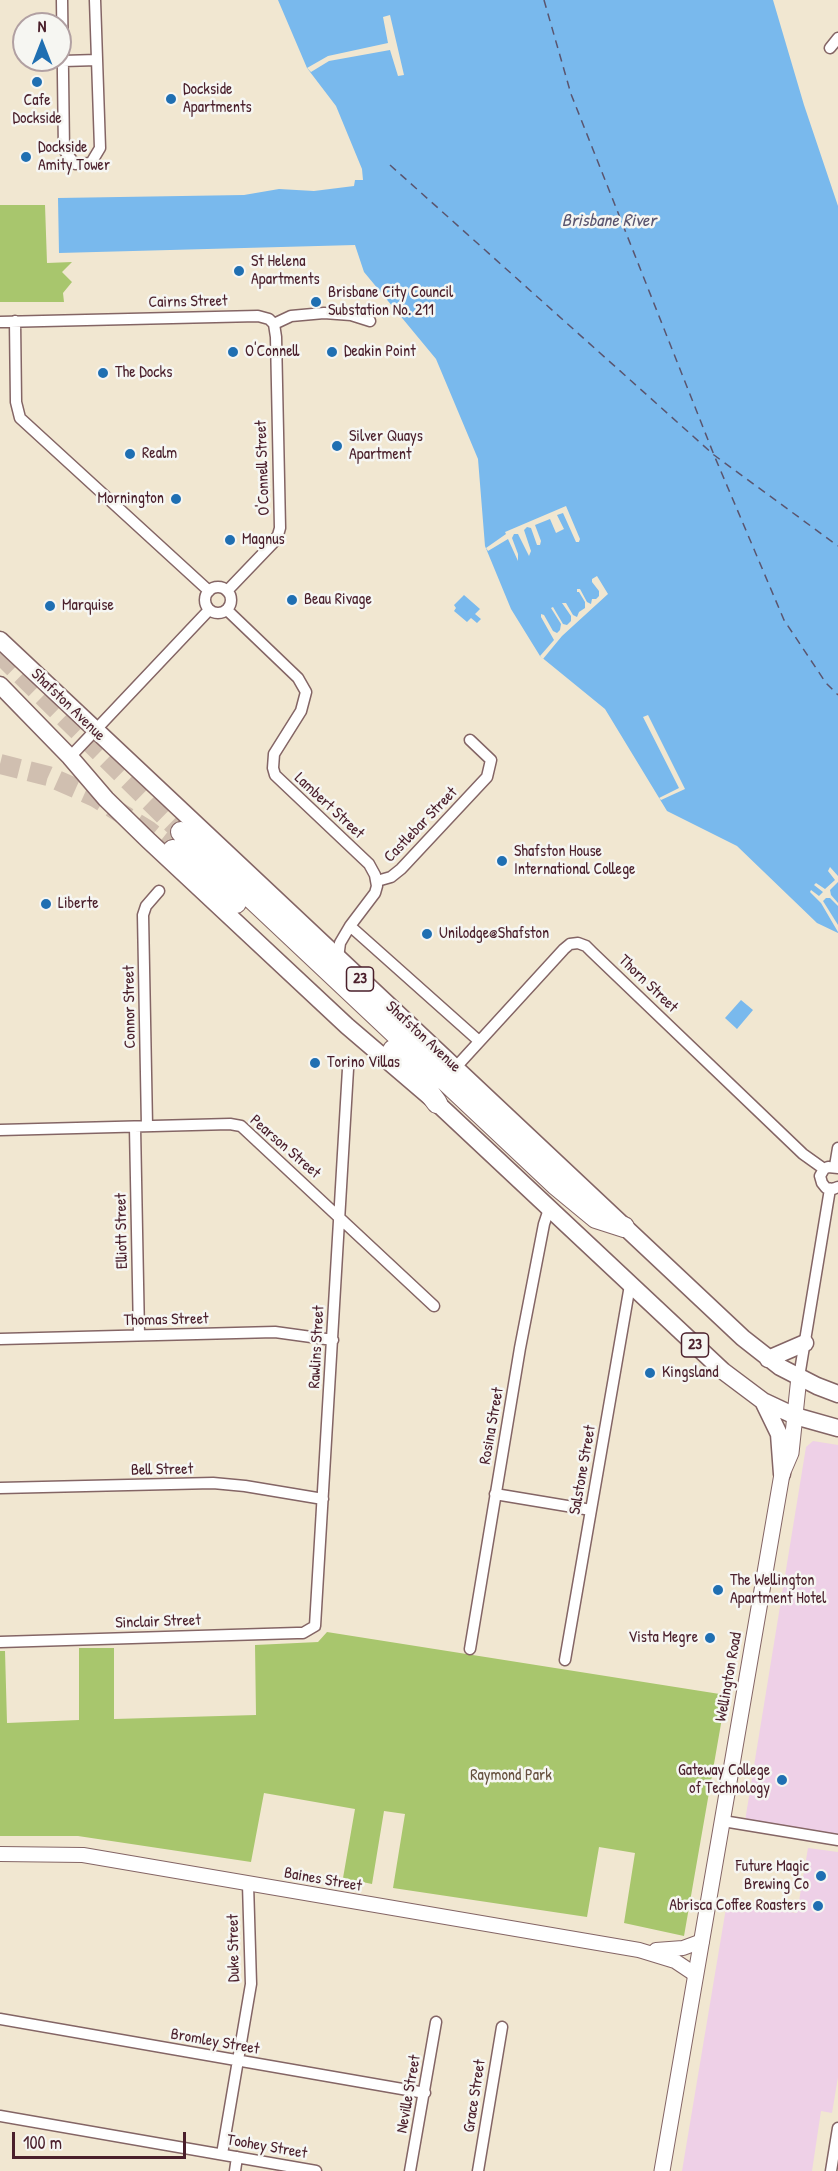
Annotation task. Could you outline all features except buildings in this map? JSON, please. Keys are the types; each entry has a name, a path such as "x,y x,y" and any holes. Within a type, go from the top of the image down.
{"highway":[{"path":"437,1103 408,1064 217,885 177,841 556,1185 596,1218 624,1227"}],"main road":[{"name":"Shafston Avenue","path":"0,640 743,1338 768,1359 799,1377"},
{"name":"Shafston Avenue","path":"0,684 70,757 106,799 347,1026 437,1103 723,1371 763,1401 795,1416"},
{"path":"768,1359 805,1342"},
{"name":"23","path":"799,1377 838,1394"},
{"name":"Wellington Road","path":"662,2171 782,1474 791,1453 799,1377"},
{"path":"763,1401 778,1434 782,1474"},
{"name":"23","path":"795,1416 838,1428"}],"street":[{"path":"63,72 64,150 75,164 91,163 100,148 95,0"},
{"path":"830,48 838,38"},
{"path":"72,61 97,60"},
{"path":"274,324 299,314 324,313 351,315 370,321"},
{"name":"Cairns Street","path":"0,322 258,316 269,319 274,324"},
{"path":"15,321 16,402 20,418 209,591"},
{"name":"O'Connell Street","path":"227,591 273,543 280,528 274,324"},
{"path":"218,588 227,591 231,601 227,610 219,613 209,610 205,600 209,591 218,588"},
{"path":"70,757 209,610"},
{"name":"Lambert Street","path":"227,610 298,678 306,692 301,711 274,754 275,775 369,864 377,881"},
{"name":"Castlebar Street","path":"338,958 340,943 350,926 374,896 377,881 391,877 401,869 487,777 491,760 470,740"},
{"name":"Connor Street","path":"147,1126 143,915 146,906 159,891"},
{"name":"Shafston Avenue","path":"350,926 479,1041"},
{"name":"Thorn Street","path":"456,1067 564,949 570,944 578,943 586,946 803,1154 832,1168"},
{"name":"Rawlins Street","path":"315,1626 348,1069"},
{"name":"Pearson Street","path":"0,1130 230,1124 241,1126 434,1305"},
{"name":"Elliott Street","path":"135,1127 139,1335"},
{"path":"834,1188 823,1185 820,1180 832,1168 838,1148"},
{"name":"Wellington Road","path":"799,1377 834,1188"},
{"name":"Rosina Street","path":"470,1649 495,1494 544,1224 549,1209"},
{"name":"Salstone Street","path":"566,1660 630,1285"},
{"name":"Thomas Street","path":"0,1339 275,1332 333,1340"},
{"name":"Bell Street","path":"0,1488 213,1484 245,1486 323,1499"},
{"path":"495,1494 591,1510"},
{"name":"Sinclair Street","path":"0,1642 297,1634 315,1626"},
{"path":"723,1821 838,1840"},
{"name":"Baines Street","path":"0,1854 83,1855 639,1950 675,1961 696,1975"},
{"name":"Duke Street","path":"222,2154 252,1971 248,1884"},
{"name":"Baines Street","path":"639,1950 678,1949 702,1941"},
{"name":"Bromley Street","path":"0,2019 425,2093"},
{"name":"Neville Street","path":"411,2171 436,2022"},
{"name":"Grace Street","path":"478,2171 502,2026"},
{"name":"Toohey Street","path":"0,2116 316,2171"},
{"path":"831,2171 838,2128"},
{"path":"235,2171 237,2157"}],"shaded area":[{"path":"813,1441 838,1445 838,1837 745,1821 806,1447"},
{"path":"808,1848 838,1852 838,2077 832,2113 821,2111 812,2171 682,2171 727,1902 797,1913"}],"green space":[{"path":"0,205 45,205 47,263 72,262 62,272 72,282 63,293 64,302 0,302"},
{"name":"Raymond Park","path":"327,1632 726,1695 684,1936 624,1923 635,1853 599,1847 587,1917 393,1888 405,1814 384,1811 372,1884 343,1878 355,1809 264,1793 251,1862 78,1836 0,1836 0,1651 5,1651 7,1723 79,1720 79,1648 114,1648 114,1719 256,1715 255,1645 318,1642"}],"water":[{"name":"Brisbane River","path":"278,0 773,0 804,105 838,206 838,933 817,923 737,846 667,811 605,709 540,656 511,609 485,546 478,459 436,359 364,272 355,245 59,253 58,198 244,195 279,189 314,191 354,186 355,180 363,180 362,169 336,106 307,68"},
{"path":"464,595 480,609 475,614 481,619 477,623 471,618 467,622 454,611 456,608 454,605"},
{"path":"741,1000 753,1010 737,1029 725,1018"}],"pier":[{"path":"390,15 404,75 398,76 390,50 329,61 311,72 307,68 328,56 388,43 383,17"},
{"path":"566,506 580,539 579,542 576,542 563,513 557,515 564,529 556,533 550,519 535,525 541,541 540,545 537,545 531,528 527,527 524,530 531,551 529,556 518,534 514,534 512,538 518,561 508,539 488,551 486,548 506,534 505,532"},
{"path":"597,576 608,594 562,636 543,659 540,656 554,640 541,614 557,633 561,624 551,608 553,607 563,624 567,625 571,621 571,616 562,603 566,603 573,615 577,617 579,612 585,608 585,602 577,589 580,589 587,602 591,604 592,599 599,596 599,591 592,582 592,579"},
{"path":"648,715 685,789 661,800 659,798 679,788 643,717"},
{"path":"830,867 838,876 838,882 830,890 838,906 830,898 823,901 838,925 838,932 821,903 810,892 811,890 819,896 823,892 814,885 816,883 825,889 835,880 828,871"}],"ferry route":[{"path":"544,0 571,94 714,455 784,620 826,683 838,695"},
{"path":"390,165 714,455 838,546"}],"tunnel":[{"path":"0,654 181,832"},
{"path":"0,764 48,776 95,797 149,831 173,850"}],"place":[{"name":"Cafe Dockside","path":"37,82"},
{"name":"Dockside Apartments","path":"171,99"},
{"name":"Dockside Amity Tower","path":"26,157"},
{"name":"St Helena Apartments","path":"239,271"},
{"name":"Brisbane City Council Substation No. 211","path":"316,302"},
{"name":"O'Connell","path":"233,352"},
{"name":"Deakin Point","path":"332,352"},
{"name":"The Docks","path":"103,373"},
{"name":"Silver Quays Apartment","path":"337,446"},
{"name":"Realm","path":"130,454"},
{"name":"Mornington","path":"176,499"},
{"name":"Magnus","path":"230,540"},
{"name":"Beau Rivage","path":"292,600"},
{"name":"Marquise","path":"50,606"},
{"name":"Shafston House International College","path":"502,861"},
{"name":"Liberte","path":"46,904"},
{"name":"Unilodge@Shafston","path":"427,934"},
{"name":"Torino Villas","path":"315,1063"},
{"name":"Kingsland","path":"650,1373"},
{"name":"The Wellington Apartment Hotel","path":"718,1590"},
{"name":"Vista Megre","path":"710,1638"},
{"name":"Gateway College of Technology","path":"782,1780"},
{"name":"Future Magic Brewing Co","path":"821,1876"},
{"name":"Abrisca Coffee Roasters","path":"818,1906"}]}
